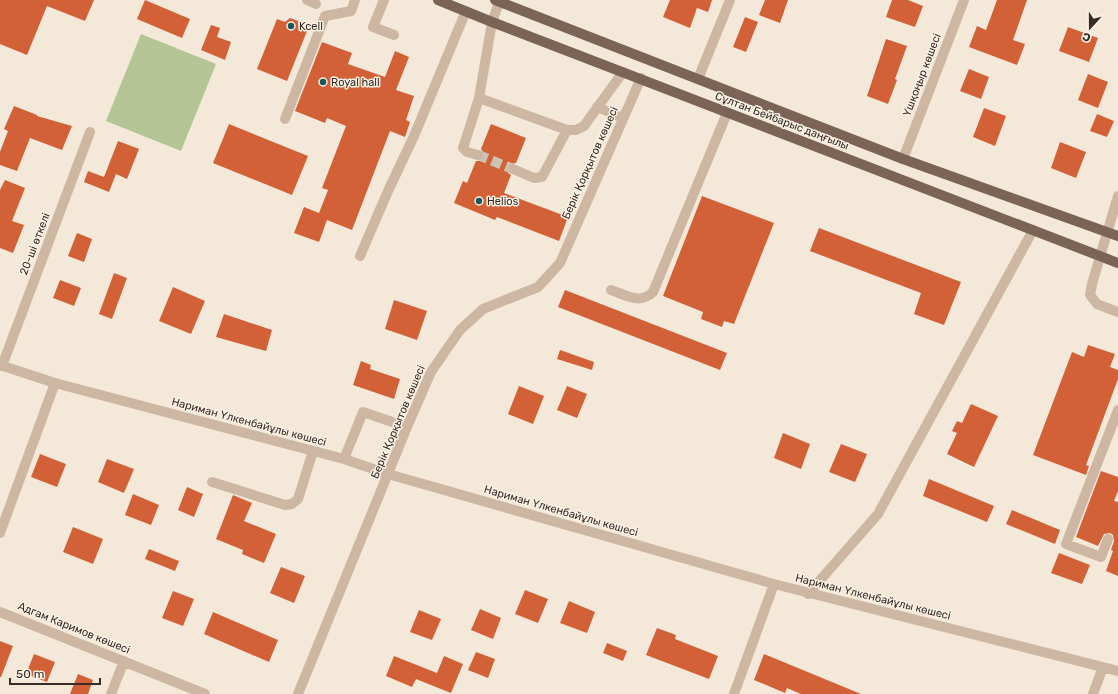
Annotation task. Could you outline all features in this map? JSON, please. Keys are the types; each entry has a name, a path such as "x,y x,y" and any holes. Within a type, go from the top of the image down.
{"main road":[{"name":"Сұлтан Бейбарыс даңғылы","path":"438,0 1118,263"},
{"name":"Сұлтан Бейбарыс даңғылы","path":"498,1 903,159 1118,236"}],"street":[{"path":"285,119 325,16 351,11 355,0"},
{"path":"384,0 373,27 394,35"},
{"path":"698,79 730,0"},
{"name":"Үшқоңыр көшесі","path":"903,159 964,0"},
{"path":"478,155 467,152 463,148 479,98 492,22 498,1"},
{"path":"360,256 414,136 466,11"},
{"path":"479,98 568,130 576,130 584,126 622,72"},
{"name":"Берік Қорқытов көшесі","path":"298,694 431,372 460,330 483,309 538,287 560,263 640,78"},
{"path":"597,107 623,118"},
{"path":"611,290 637,300 647,298 653,292 727,113"},
{"path":"513,169 534,178 542,177 568,130"},
{"name":"20-ші өткелі","path":"1,365 90,132"},
{"path":"1118,196 1090,295 1096,304 1118,312"},
{"path":"808,594 878,514 1033,230"},
{"name":"Нариман Үлкенбайұлы көшесі","path":"1,365 55,384 344,459 388,474 808,594 1118,671"},
{"path":"0,533 55,384"},
{"path":"1108,539 1101,557 1066,544 1118,410"},
{"path":"344,459 364,412 407,427"},
{"path":"212,482 285,505 292,504 298,499 313,451"},
{"path":"734,694 774,584"},
{"name":"Адгам Каримов көшесі","path":"0,612 206,694"},
{"path":"111,694 124,661"},
{"path":"1093,694 1103,667"}],"green space":[{"path":"141,34 216,64 181,151 106,121"}],"building":[{"path":"0,0 94,0 85,21 47,6 27,55 0,44"},
{"path":"145,0 190,19 182,38 137,19"},
{"path":"670,0 712,0 708,12 697,8 690,28 663,17"},
{"path":"765,0 788,0 780,23 759,15"},
{"path":"892,0 908,0 923,6 915,27 886,17"},
{"path":"997,0 1027,0 1013,40 1025,44 1017,65 969,47 977,26 986,30"},
{"path":"745,17 758,22 746,52 733,47"},
{"path":"290,18 298,21 299,28 307,31 287,81 257,69 277,19 285,22"},
{"path":"211,25 220,28 217,37 231,42 225,60 201,50"},
{"path":"1068,27 1098,38 1089,62 1059,51"},
{"path":"886,39 907,46 888,104 867,96"},
{"path":"322,42 352,53 348,64 385,77 395,51 409,57 396,90 414,96 406,120 410,122 405,137 390,131 352,230 327,220 319,242 294,233 304,207 319,213 328,190 322,188 346,126 327,118 325,123 295,111"},
{"path":"969,69 989,77 981,99 960,91"},
{"path":"1088,74 1108,82 1098,108 1078,100"},
{"path":"14,106 37,116 72,126 62,150 30,138 17,171 0,165 0,152 8,131 4,129"},
{"path":"984,108 1006,116 995,146 973,137"},
{"path":"1097,114 1114,121 1107,137 1090,131"},
{"path":"229,124 308,156 292,195 213,163"},
{"path":"491,124 526,138 516,163 509,164 507,167 508,173 511,175 504,193 568,217 559,241 497,217 495,220 454,203 463,181 467,183 476,161 480,161 484,157 484,153 481,149"},
{"path":"118,141 139,149 127,179 116,174 109,192 84,182 88,171 104,177"},
{"path":"1060,142 1086,152 1076,178 1051,168"},
{"path":"5,180 25,188 12,221 24,225 13,253 0,248 0,190"},
{"path":"702,196 774,223 734,324 724,321 722,327 701,319 703,312 663,296"},
{"path":"819,228 961,282 944,325 914,314 921,293 810,251"},
{"path":"77,233 92,239 84,262 68,256"},
{"path":"114,273 127,278 112,319 99,314"},
{"path":"60,280 81,288 74,306 53,298"},
{"path":"173,287 205,301 191,334 159,321"},
{"path":"565,290 727,353 720,370 558,307"},
{"path":"394,300 427,311 417,340 385,329"},
{"path":"224,314 272,330 266,351 216,337"},
{"path":"1088,345 1115,354 1110,367 1118,370 1118,379 1086,465 1089,466 1086,475 1033,455 1072,352 1084,357"},
{"path":"560,350 594,362 592,370 557,359"},
{"path":"361,361 371,365 370,369 400,379 394,399 353,385"},
{"path":"519,386 544,396 533,424 508,414"},
{"path":"567,386 587,394 577,418 557,410"},
{"path":"971,404 998,416 974,467 947,454 957,433 952,431 957,421 962,423"},
{"path":"783,433 810,444 801,469 774,458"},
{"path":"841,444 867,454 855,482 829,472"},
{"path":"40,454 66,464 57,487 31,477"},
{"path":"107,459 134,469 124,493 98,482"},
{"path":"1101,471 1118,477 1118,491 1114,501 1118,502 1118,576 1106,571 1113,551 1111,550 1114,541 1113,535 1110,533 1104,534 1098,546 1076,537"},
{"path":"929,479 994,506 987,522 923,496"},
{"path":"187,487 203,494 194,517 178,510"},
{"path":"133,494 159,505 151,525 125,515"},
{"path":"233,495 252,503 244,521 276,534 264,563 242,554 243,550 216,539"},
{"path":"1012,510 1060,530 1055,544 1006,524"},
{"path":"73,527 103,539 93,564 63,552"},
{"path":"149,549 179,561 175,571 145,559"},
{"path":"1059,553 1090,565 1082,584 1051,573"},
{"path":"281,567 305,576 294,603 270,593"},
{"path":"525,590 548,599 538,623 515,614"},
{"path":"173,591 194,599 183,626 162,618"},
{"path":"569,601 595,612 587,633 560,623"},
{"path":"480,609 501,618 493,639 471,630"},
{"path":"419,610 441,619 432,640 410,632"},
{"path":"213,612 278,640 269,662 204,634"},
{"path":"657,628 676,635 675,639 718,656 709,679 646,655"},
{"path":"0,641 13,646 1,677 0,677"},
{"path":"607,643 627,651 623,661 603,653"},
{"path":"476,652 495,659 488,678 468,670"},
{"path":"34,654 55,662 47,682 26,674"},
{"path":"764,654 861,694 801,694 787,688 785,693 754,680"},
{"path":"394,656 437,673 444,656 463,664 451,693 416,679 412,687 386,676"},
{"path":"78,674 93,680 88,694 70,694"}],"tunnel":[{"path":"478,155 513,169"}],"place":[{"name":"Kcell","path":"291,26"},
{"name":"Royal hall","path":"323,82"},
{"name":"Helios","path":"479,201"}]}
